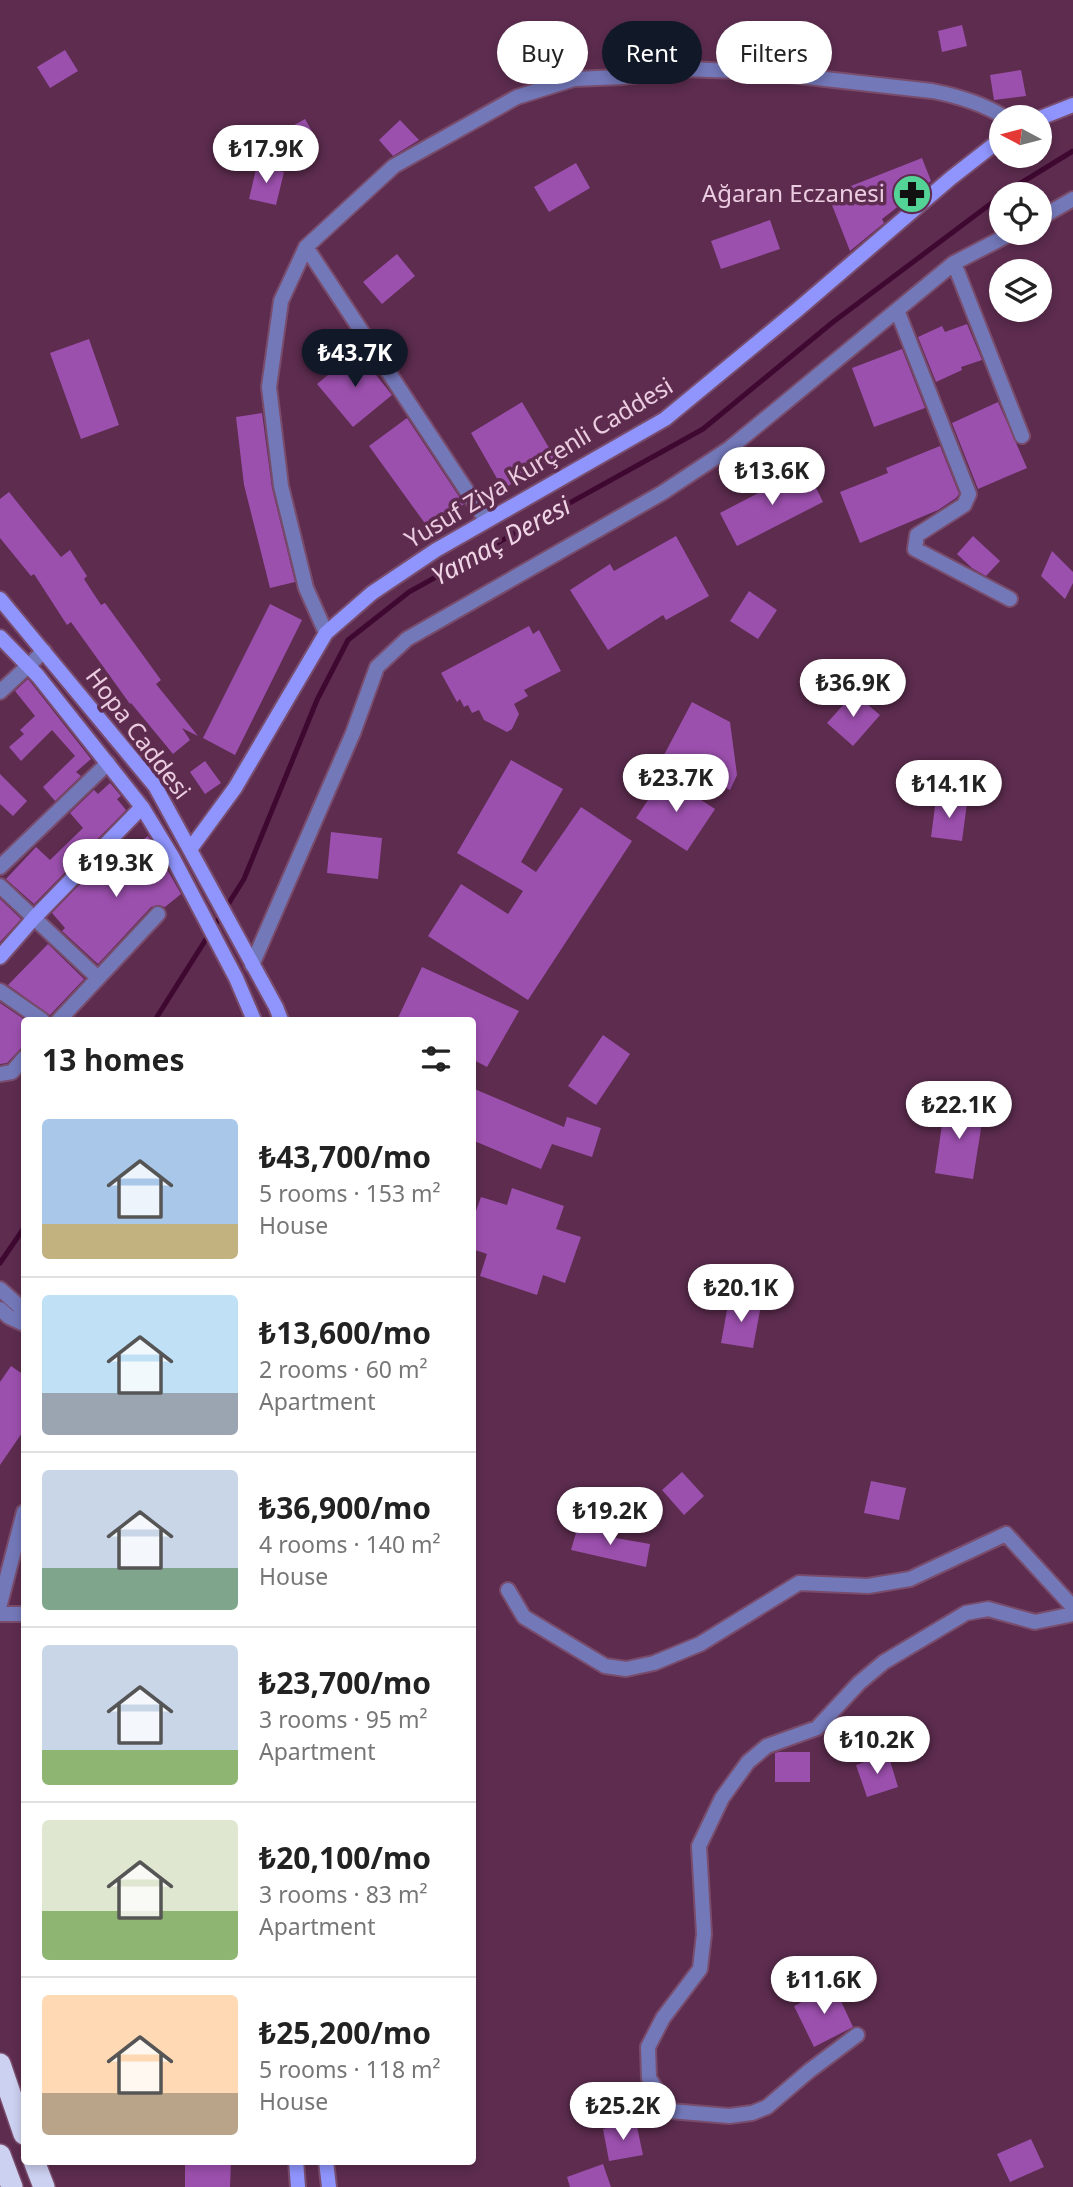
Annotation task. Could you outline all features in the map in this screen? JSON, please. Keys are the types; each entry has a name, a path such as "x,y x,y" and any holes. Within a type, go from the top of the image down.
{"highway":[{"path":"0,2064 21,2125"},
{"path":"0,2155 12,2187"},
{"path":"36,2165 44,2187"}],"street":[{"path":"326,633 306,588 281,486 269,387 281,301 306,247 394,166 517,97 573,79 622,78 684,69 762,72 932,91 958,96 989,108"},
{"path":"1052,113 1073,105"},
{"name":"Yusuf Ziya Kurçenli Caddesi","path":"191,848 235,788 326,633 372,593 486,520 665,419 989,148"},
{"path":"1052,211 1073,200"},
{"path":"252,965 353,733 377,667 407,639 662,493 730,448 954,263 989,245"},
{"path":"306,247 486,520"},
{"path":"954,263 1022,436"},
{"path":"897,310 969,494 964,505 917,535 915,549 1010,599"},
{"name":"Hopa Caddesi","path":"0,599 155,786 191,848 279,1017"},
{"name":"Hopa Caddesi","path":"0,637 29,667 142,807 173,858 236,978 253,1017"},
{"path":"0,692 44,651"},
{"path":"0,867 108,763"},
{"path":"0,957 34,918 142,807"},
{"path":"0,886 98,978"},
{"path":"62,1017 158,914"},
{"path":"0,990 38,1017"},
{"path":"0,1074 12,1072 21,1062"},
{"path":"0,1289 13,1312"},
{"path":"0,1604 21,1524"},
{"path":"508,1590 524,1617 605,1666 626,1669 654,1663 700,1644 799,1583 868,1586 909,1578 1006,1534 1073,1606"},
{"path":"857,2035 767,2107 752,2113 729,2116 670,2111 649,2078 648,2047 663,2018 700,1969 704,1934 699,1846 722,1798 748,1762 766,1746 817,1728 859,1683 884,1662 966,1613 988,1609 1035,1622 1073,1614"},
{"path":"0,1614 21,1614"},
{"path":"296,2165 298,2187"},
{"path":"326,2165 329,2187"}],"building":[{"path":"962,25 967,46 942,52 938,31"},
{"path":"65,50 78,71 50,88 37,67"},
{"path":"1021,70 1026,96 994,100 990,75"},
{"path":"305,119 314,135 291,148 282,132"},
{"path":"400,120 419,140 393,156 379,140"},
{"path":"922,158 931,181 882,219 884,223 850,251 828,195"},
{"path":"576,163 590,188 549,212 534,187"},
{"path":"257,165 284,172 276,205 249,199"},
{"path":"770,220 780,249 721,269 711,241"},
{"path":"397,254 415,276 382,304 363,282"},
{"path":"967,324 982,360 961,367 962,370 936,382 918,337 942,326 945,332"},
{"path":"89,339 119,425 81,439 50,353"},
{"path":"902,349 925,408 874,427 852,368"},
{"path":"357,351 392,395 353,427 317,384"},
{"path":"522,402 555,458 503,489 471,433"},
{"path":"998,402 1027,468 978,489 952,423"},
{"path":"262,413 272,488 295,582 270,588 244,485 236,417"},
{"path":"407,418 464,504 429,529 369,446"},
{"path":"940,446 959,494 956,498 938,510 860,543 840,492 888,473 886,468"},
{"path":"806,468 823,502 737,546 720,513"},
{"path":"9,492 61,557 70,550 101,605 105,603 161,680 156,684 198,736 182,728 190,740 173,754 130,704 71,622 67,625 34,574 31,576 0,538 0,499"},
{"path":"676,536 709,596 666,620 663,615 608,650 570,590 610,564 614,571"},
{"path":"973,536 1000,561 986,576 957,554"},
{"path":"1052,551 1073,572 1073,583 1065,599 1041,576"},
{"path":"749,591 777,610 758,639 730,621"},
{"path":"270,604 302,620 235,755 203,738"},
{"path":"529,626 533,634 539,630 561,671 524,690 528,696 514,704 519,714 512,729 507,732 484,720 479,710 472,713 468,705 464,707 460,699 457,702 441,673"},
{"path":"28,679 91,759 76,772 81,776 55,801 43,787 75,756 52,730 21,761 9,747 24,734 20,730 35,716 15,691"},
{"path":"854,693 880,715 853,746 827,723"},
{"path":"692,702 730,722 737,775 730,790 664,755"},
{"path":"511,760 563,789 521,862 536,872 581,807 632,841 528,1000 428,936 461,884 508,914 523,891 457,853"},
{"path":"205,761 221,783 205,794 190,772"},
{"path":"0,774 27,801 13,816 0,804"},
{"path":"664,776 715,809 687,851 636,818"},
{"path":"110,783 121,796 117,799 126,810 34,904 6,879 36,847 50,860 83,828 70,813 94,790 98,794"},
{"path":"936,799 967,803 962,841 931,837"},
{"path":"331,832 382,838 378,879 327,873"},
{"path":"148,836 181,894 165,907 151,907 98,964 62,931 65,928 52,913 111,852 119,858"},
{"path":"0,899 21,919 0,942"},
{"path":"48,944 84,979 50,1015 8,985"},
{"path":"422,967 519,1011 487,1067 476,1061 476,1017 398,1017"},
{"path":"0,1003 21,1017 21,1048 7,1063 0,1064"},
{"path":"603,1035 630,1054 596,1105 568,1086"},
{"path":"476,1090 564,1127 567,1117 601,1128 592,1157 552,1144 541,1169 476,1142"},
{"path":"945,1104 984,1110 973,1179 935,1173"},
{"path":"512,1188 564,1206 556,1229 581,1237 565,1283 543,1275 537,1295 480,1276 487,1254 476,1250 476,1211 481,1197 507,1205"},
{"path":"729,1299 761,1305 753,1348 721,1343"},
{"path":"11,1366 21,1373 21,1434 0,1465 0,1382"},
{"path":"682,1472 704,1496 684,1515 662,1490"},
{"path":"871,1481 906,1488 899,1520 864,1513"},
{"path":"578,1526 611,1534 610,1537 650,1544 646,1567 571,1550"},
{"path":"810,1752 810,1782 775,1782 775,1753"},
{"path":"888,1754 898,1787 867,1797 856,1765"},
{"path":"834,1986 853,2027 814,2047 794,2006"},
{"path":"636,2122 643,2155 609,2161 603,2129"},
{"path":"1031,2139 1044,2167 1010,2182 997,2154"},
{"path":"603,2164 611,2187 570,2187 567,2177"},
{"path":"185,2165 231,2165 230,2187 185,2187"}],"waterway":[{"name":"Yamaç Deresi","path":"1023,182 1073,151"},
{"name":"Yamaç Deresi","path":"157,1017 244,879 317,700 348,640 409,592 703,429 833,322 989,205"},
{"name":"Yamaç Deresi","path":"0,1263 21,1232"}],"place":[{"name":"Ağaran Eczanesi","path":"912,194"}]}
